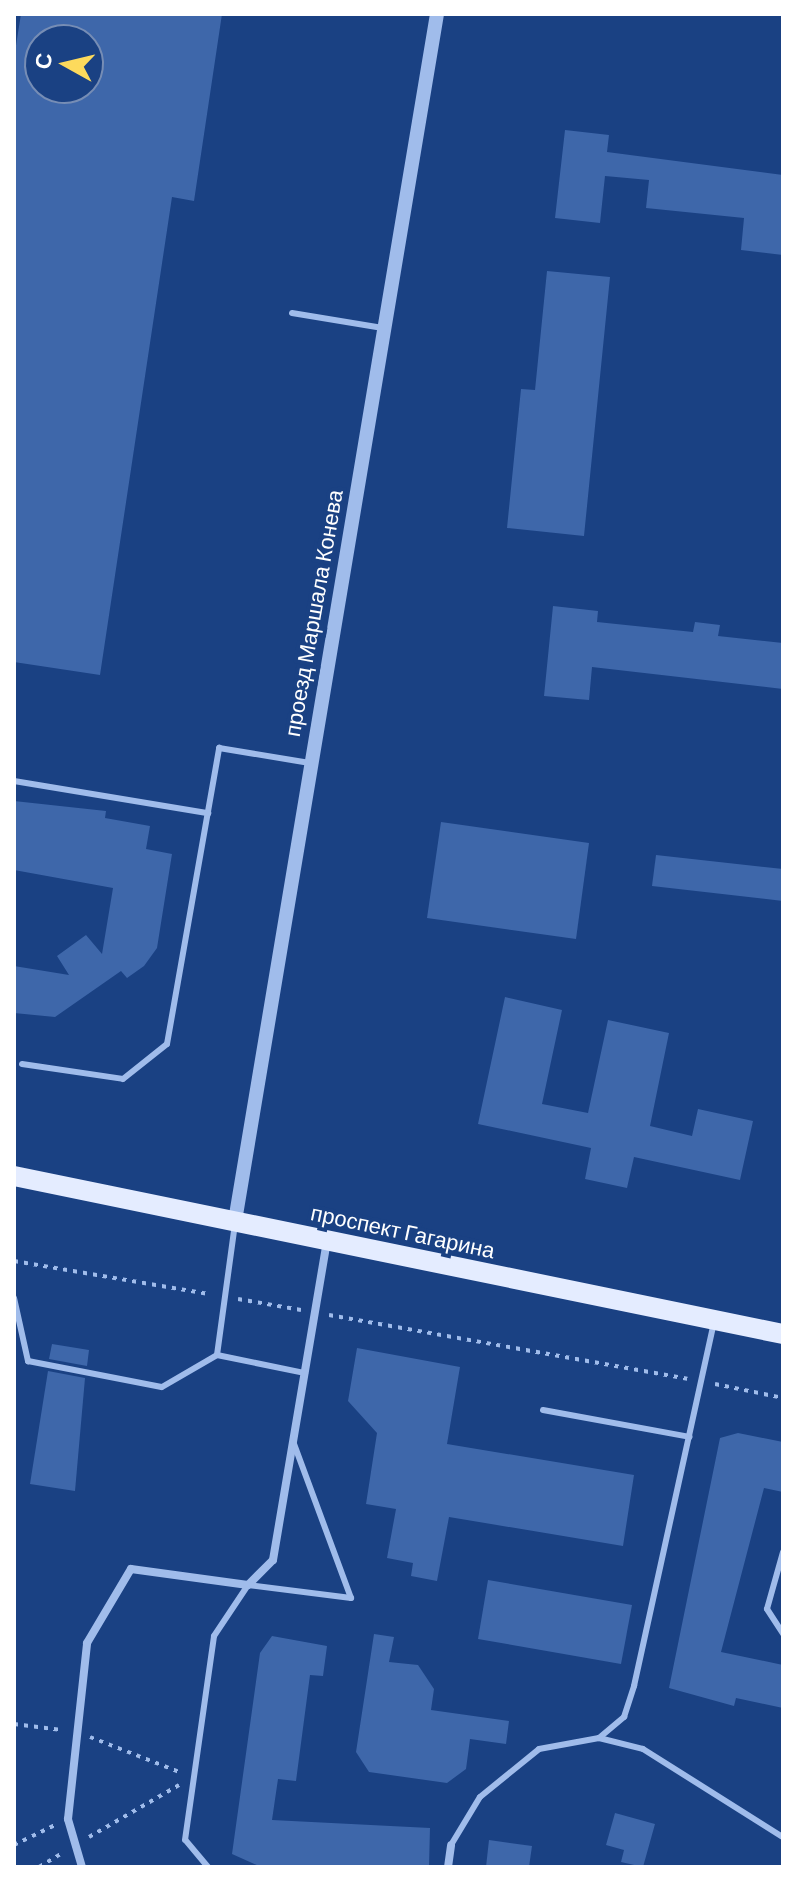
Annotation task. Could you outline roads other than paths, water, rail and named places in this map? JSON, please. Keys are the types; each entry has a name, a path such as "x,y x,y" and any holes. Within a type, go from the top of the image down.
{"main road":[{"name":"проспект Гагарина","path":"14,1176 783,1334"}],"street":[{"name":"проезд Маршала Конева","path":"235,1221 437,14"},
{"path":"82,1867 68,1819 87,1643 131,1569 248,1585 273,1560 327,1240"},
{"path":"448,1867 451,1845"}],"lane":[{"path":"292,313 384,328"},
{"path":"22,1064 123,1079 167,1044 219,748 310,763"},
{"path":"14,781 208,813"},
{"path":"217,1355 235,1221"},
{"path":"14,1298 28,1361 162,1387 217,1355 305,1373"},
{"path":"599,1738 624,1717 634,1686 715,1319"},
{"path":"543,1410 690,1437"},
{"path":"208,1867 185,1840 214,1636 248,1585 351,1598 293,1441"},
{"path":"783,1552 767,1609 783,1634"},
{"path":"451,1845 480,1797 539,1749 599,1738 643,1749 783,1837"}]}
